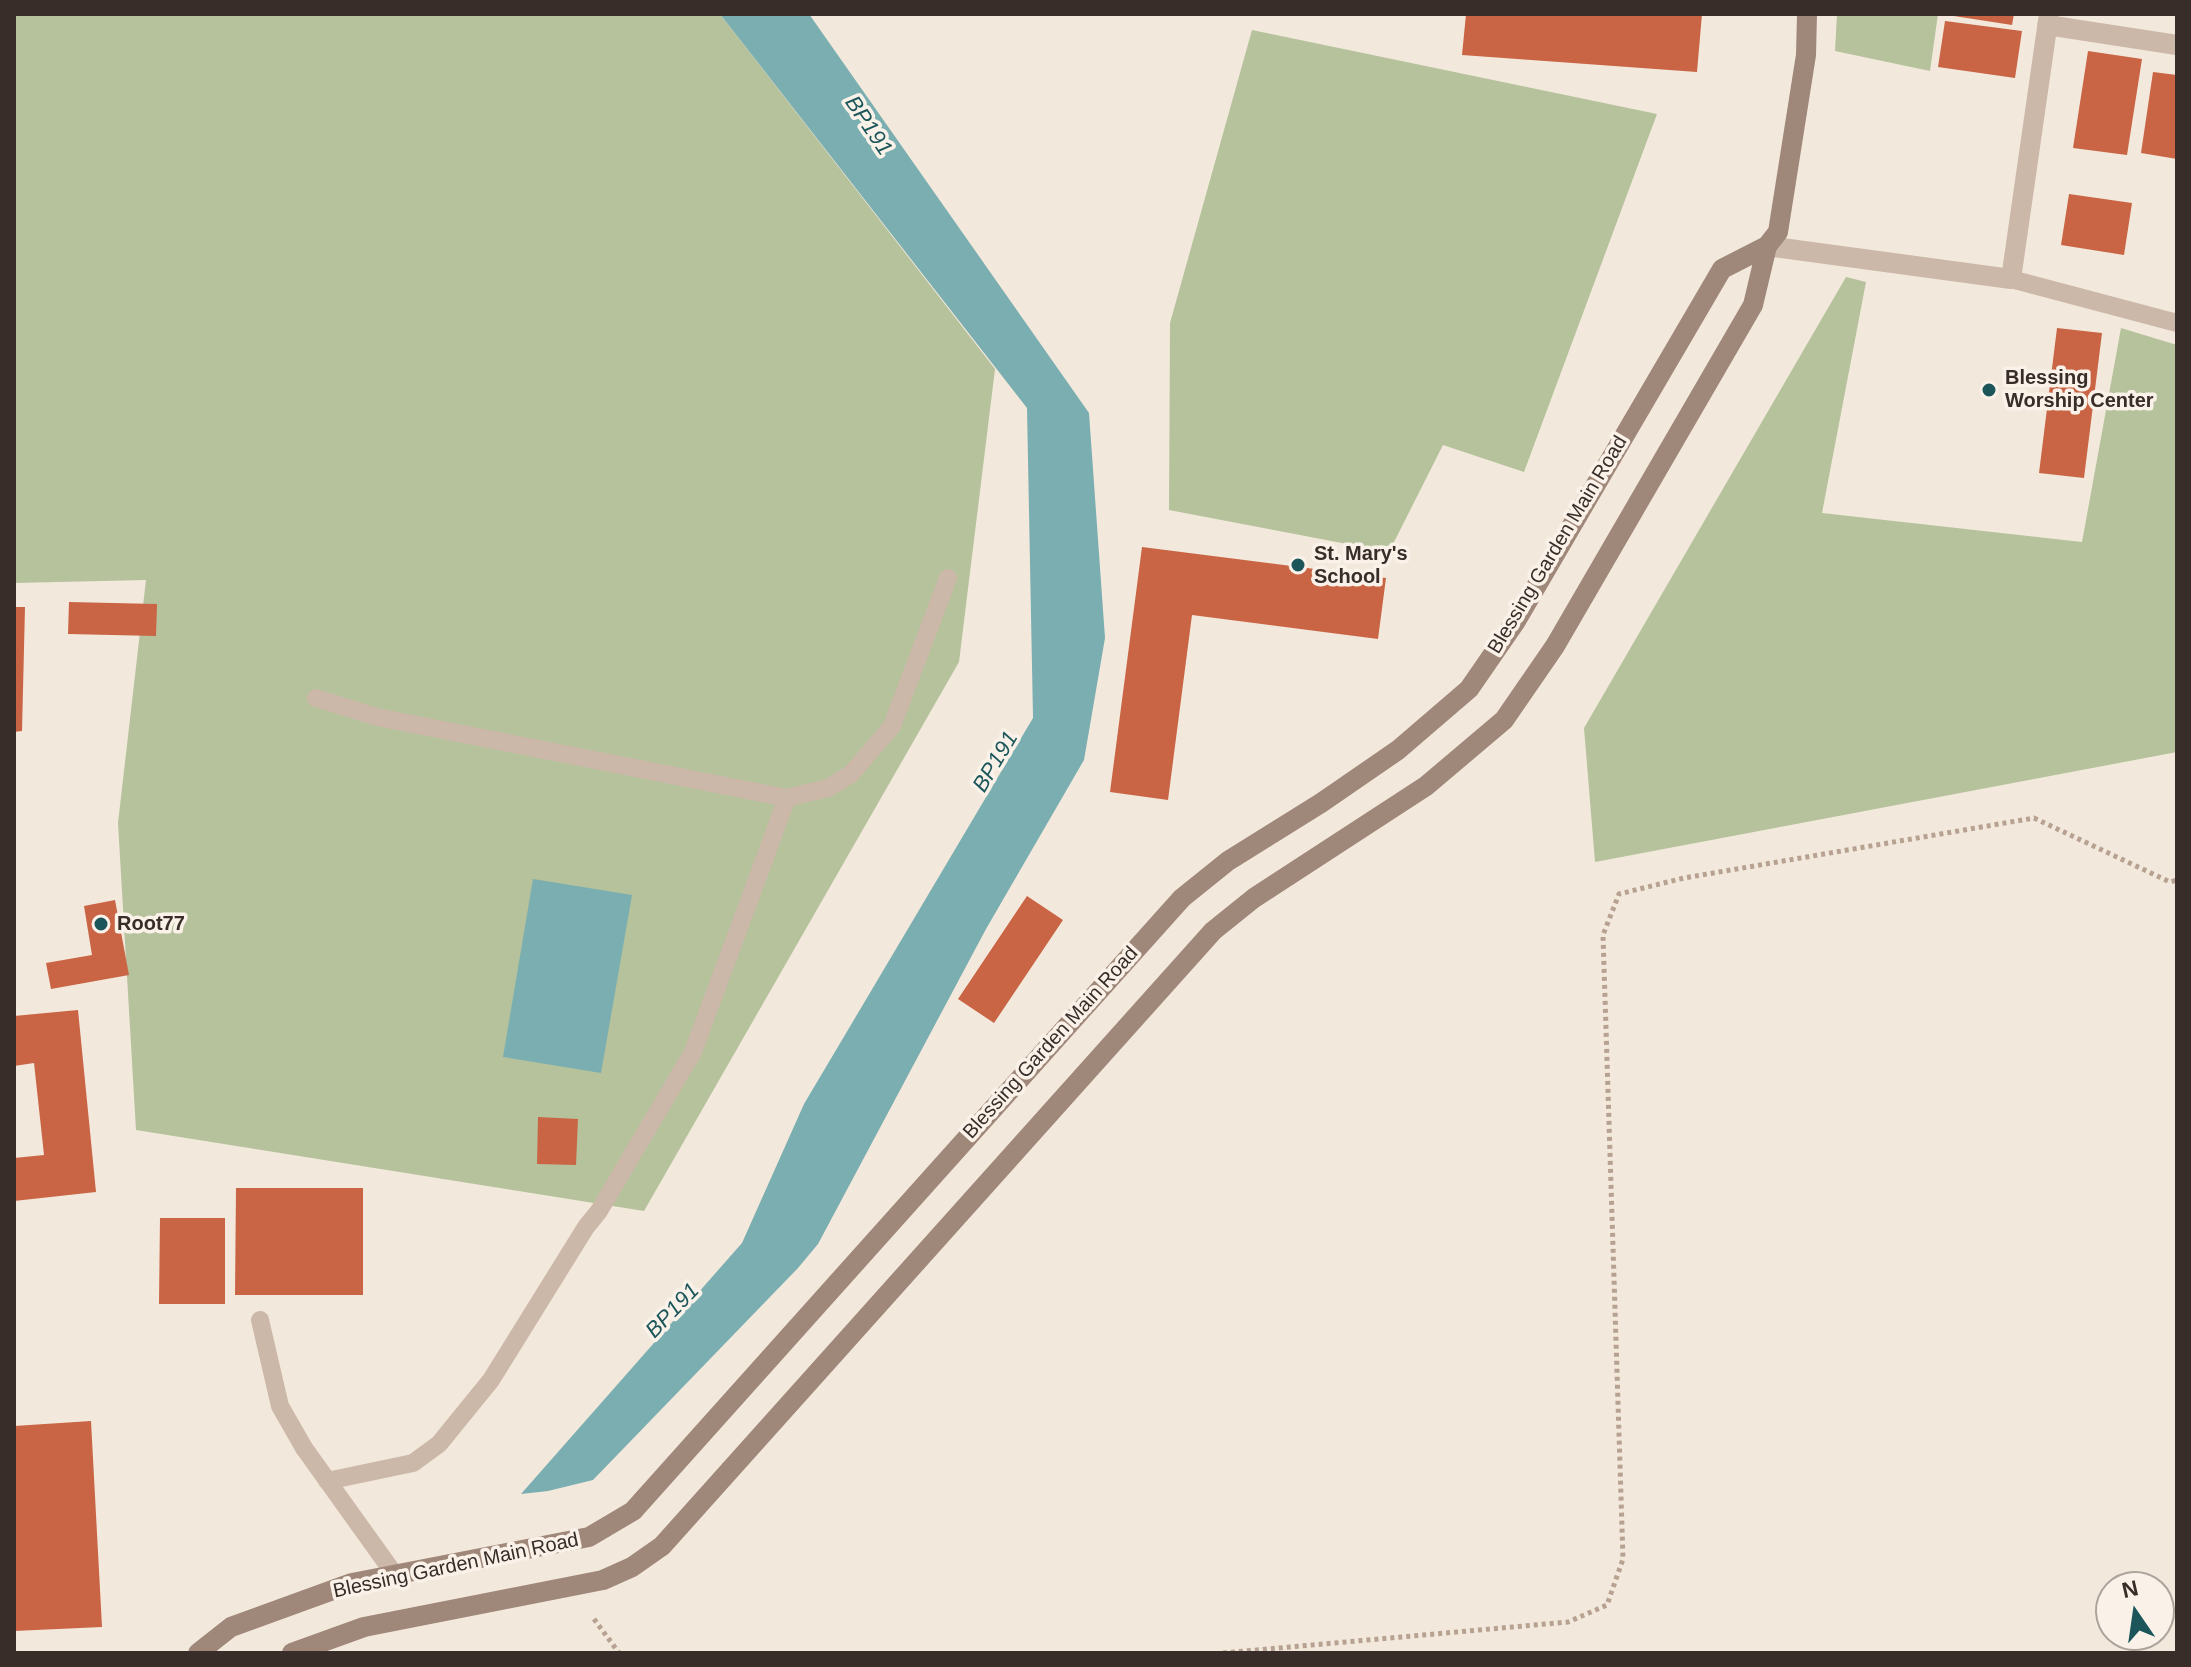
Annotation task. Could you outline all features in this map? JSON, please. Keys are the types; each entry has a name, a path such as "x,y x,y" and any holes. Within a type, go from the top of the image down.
{"main road":[{"name":"Blessing Garden Main Road","path":"198,1653 231,1627 352,1583 589,1537 633,1511 1182,898 1228,861 1398,750 1469,689 1516,621 1722,269 1767,246 1778,232 1806,55 1807,14"},
{"name":"Blessing Garden Main Road","path":"292,1653 364,1627 603,1580 632,1567 662,1546 1213,931 1254,898 1426,786 1504,720 1555,646 1753,305 1767,246"}],"street":[{"path":"1767,246 2011,279 2048,19 2177,45"}],"lane":[{"path":"2011,279 2177,323"},
{"path":"316,698 377,717 787,798 828,788 851,774 892,726 948,578"},
{"path":"327,1481 413,1463 439,1444 491,1380 599,1211 693,1052 787,798"},
{"path":"260,1320 280,1406 304,1448 395,1575"}],"path":[{"path":"1223,1653 1568,1622 1607,1605 1623,1559 1603,935 1619,894 1699,875 2034,818 2170,882 2177,880"},
{"path":"594,1619 619,1653"}],"green space":[{"path":"14,14 720,14 995,369 959,662 644,1211 136,1130 118,823 146,580 14,583"},
{"path":"1837,14 1938,14 1930,71 1835,51"},
{"path":"1252,30 1657,114 1524,472 1443,445 1389,552 1169,510 1170,323"},
{"path":"1846,277 1866,282 1822,513 2082,542 2121,328 2177,345 2177,752 1595,862 1584,728"}],"water":[{"name":"BP191","path":"720,14 809,14 1089,413 1105,638 1084,760 986,929 818,1244 593,1480 521,1494 742,1243 804,1104 1033,718 1027,408"},
{"path":"533,879 632,895 601,1073 503,1057"}],"building":[{"path":"1466,14 1702,14 1697,72 1462,55"},
{"path":"1941,14 2014,14 2012,25"},
{"path":"1945,21 2022,31 2015,78 1938,67"},
{"path":"2088,51 2142,59 2127,155 2073,148"},
{"path":"2153,72 2177,75 2177,159 2141,153"},
{"path":"2069,194 2132,203 2124,255 2061,245"},
{"path":"2057,328 2102,333 2084,478 2039,473"},
{"path":"1142,547 1386,578 1378,639 1192,615 1168,800 1110,792"},
{"path":"69,602 157,604 156,636 68,634"},
{"path":"14,607 25,607 22,731 14,732"},
{"path":"1027,896 1063,920 994,1023 958,999"},
{"path":"115,900 129,975 51,989 46,963 92,955 84,906"},
{"path":"78,1010 96,1192 14,1201 14,1158 44,1155 34,1063 14,1066 14,1016"},
{"path":"538,1117 578,1119 576,1165 537,1164"},
{"path":"236,1188 363,1188 363,1295 235,1295"},
{"path":"160,1218 225,1218 225,1304 159,1304"},
{"path":"91,1421 102,1627 14,1631 14,1426"}],"place":[{"name":"Blessing Worship Center","path":"1989,390"},
{"name":"St. Mary's School","path":"1298,565"},
{"name":"Root77","path":"101,924"}]}
